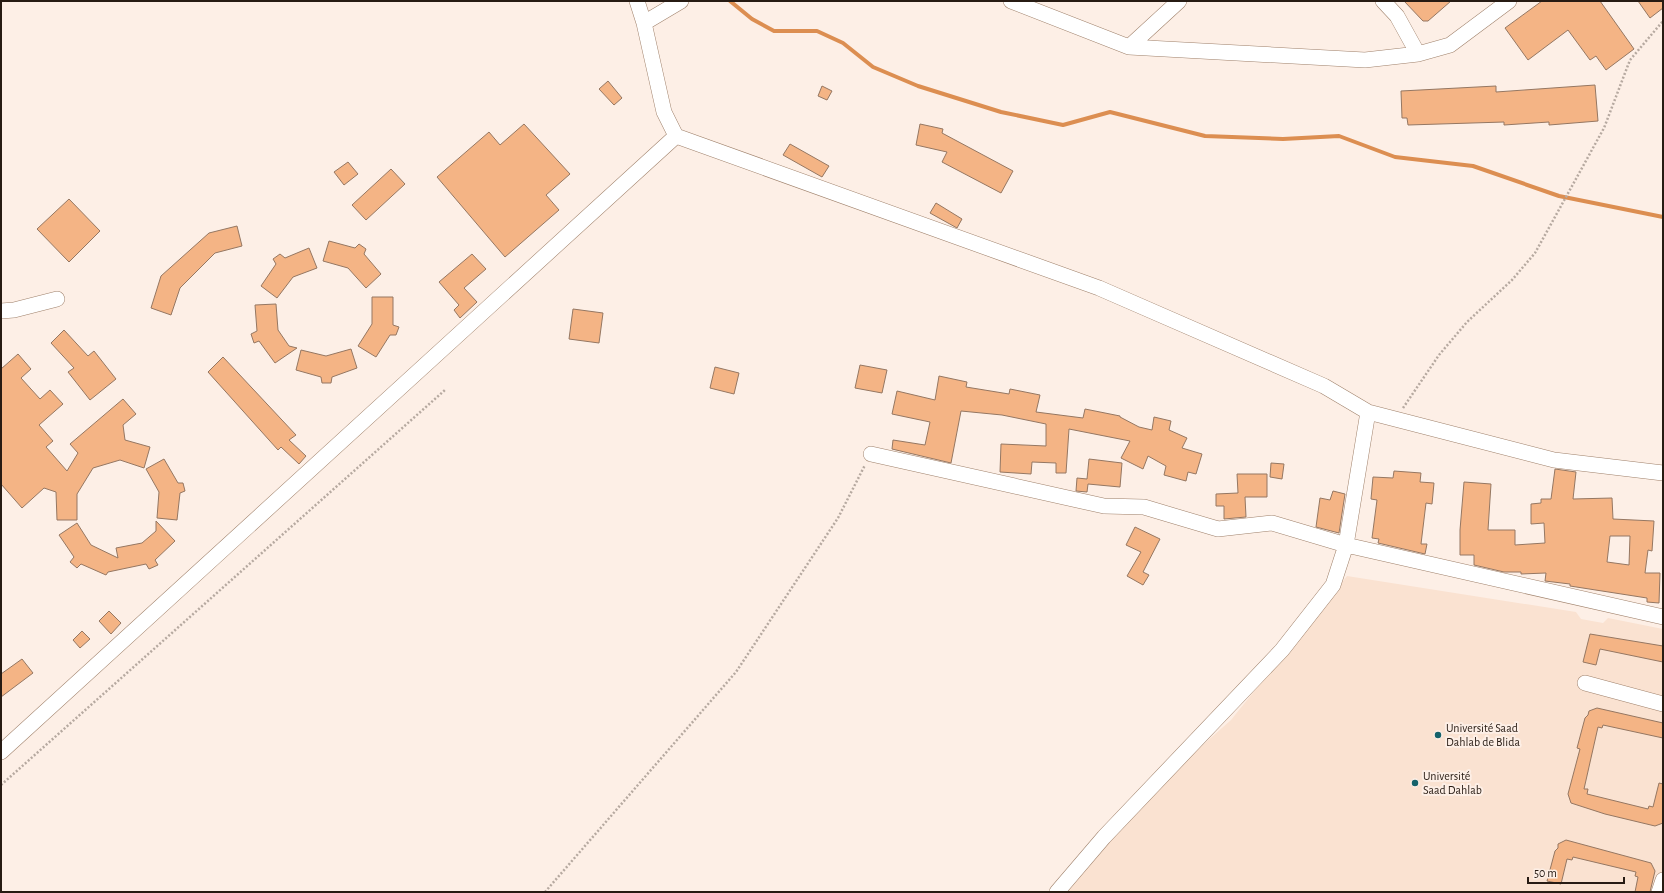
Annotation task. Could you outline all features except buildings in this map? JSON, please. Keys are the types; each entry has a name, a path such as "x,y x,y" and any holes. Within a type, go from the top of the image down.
{"street":[{"path":"637,1 644,23 664,112 676,136 1099,288 1324,386 1368,412 1554,460 1663,474"},
{"path":"644,23 681,1"},
{"path":"1011,1 1129,47 1365,60 1418,54 1450,45 1509,1"},
{"path":"1129,47 1179,1"},
{"path":"1383,1 1398,16 1418,54"},
{"path":"1,752 676,136"},
{"path":"1,311 14,310 57,299"},
{"path":"1057,892 1104,838 1282,650 1333,584 1346,544 1368,412"},
{"path":"871,454 1104,506 1144,507 1218,529 1272,523 1346,544 1663,617"},
{"path":"1584,683 1663,704"},
{"path":"1659,892 1663,880"}],"path":[{"path":"1396,420 1439,355 1467,322 1512,280 1535,253 1604,128 1630,60 1663,21"},
{"path":"1,785 445,390"},
{"path":"545,892 736,672 838,518 871,454"}],"shaded area":[{"name":"Université Saad Dahlab de Blida","path":"1347,576 1576,612 1581,619 1603,623 1608,618 1663,629 1663,892 1066,892 1102,847 1196,751 1231,720"}],"waterway":[{"path":"730,1 752,19 774,31 817,31 843,43 873,67 918,86 1001,112 1063,125 1110,112 1205,136 1283,139 1339,136 1395,157 1473,166 1559,196 1663,217"}],"place":[{"name":"Université Saad Dahlab de Blida","path":"1438,735"},
{"name":"Université Saad Dahlab","path":"1415,783"}]}
